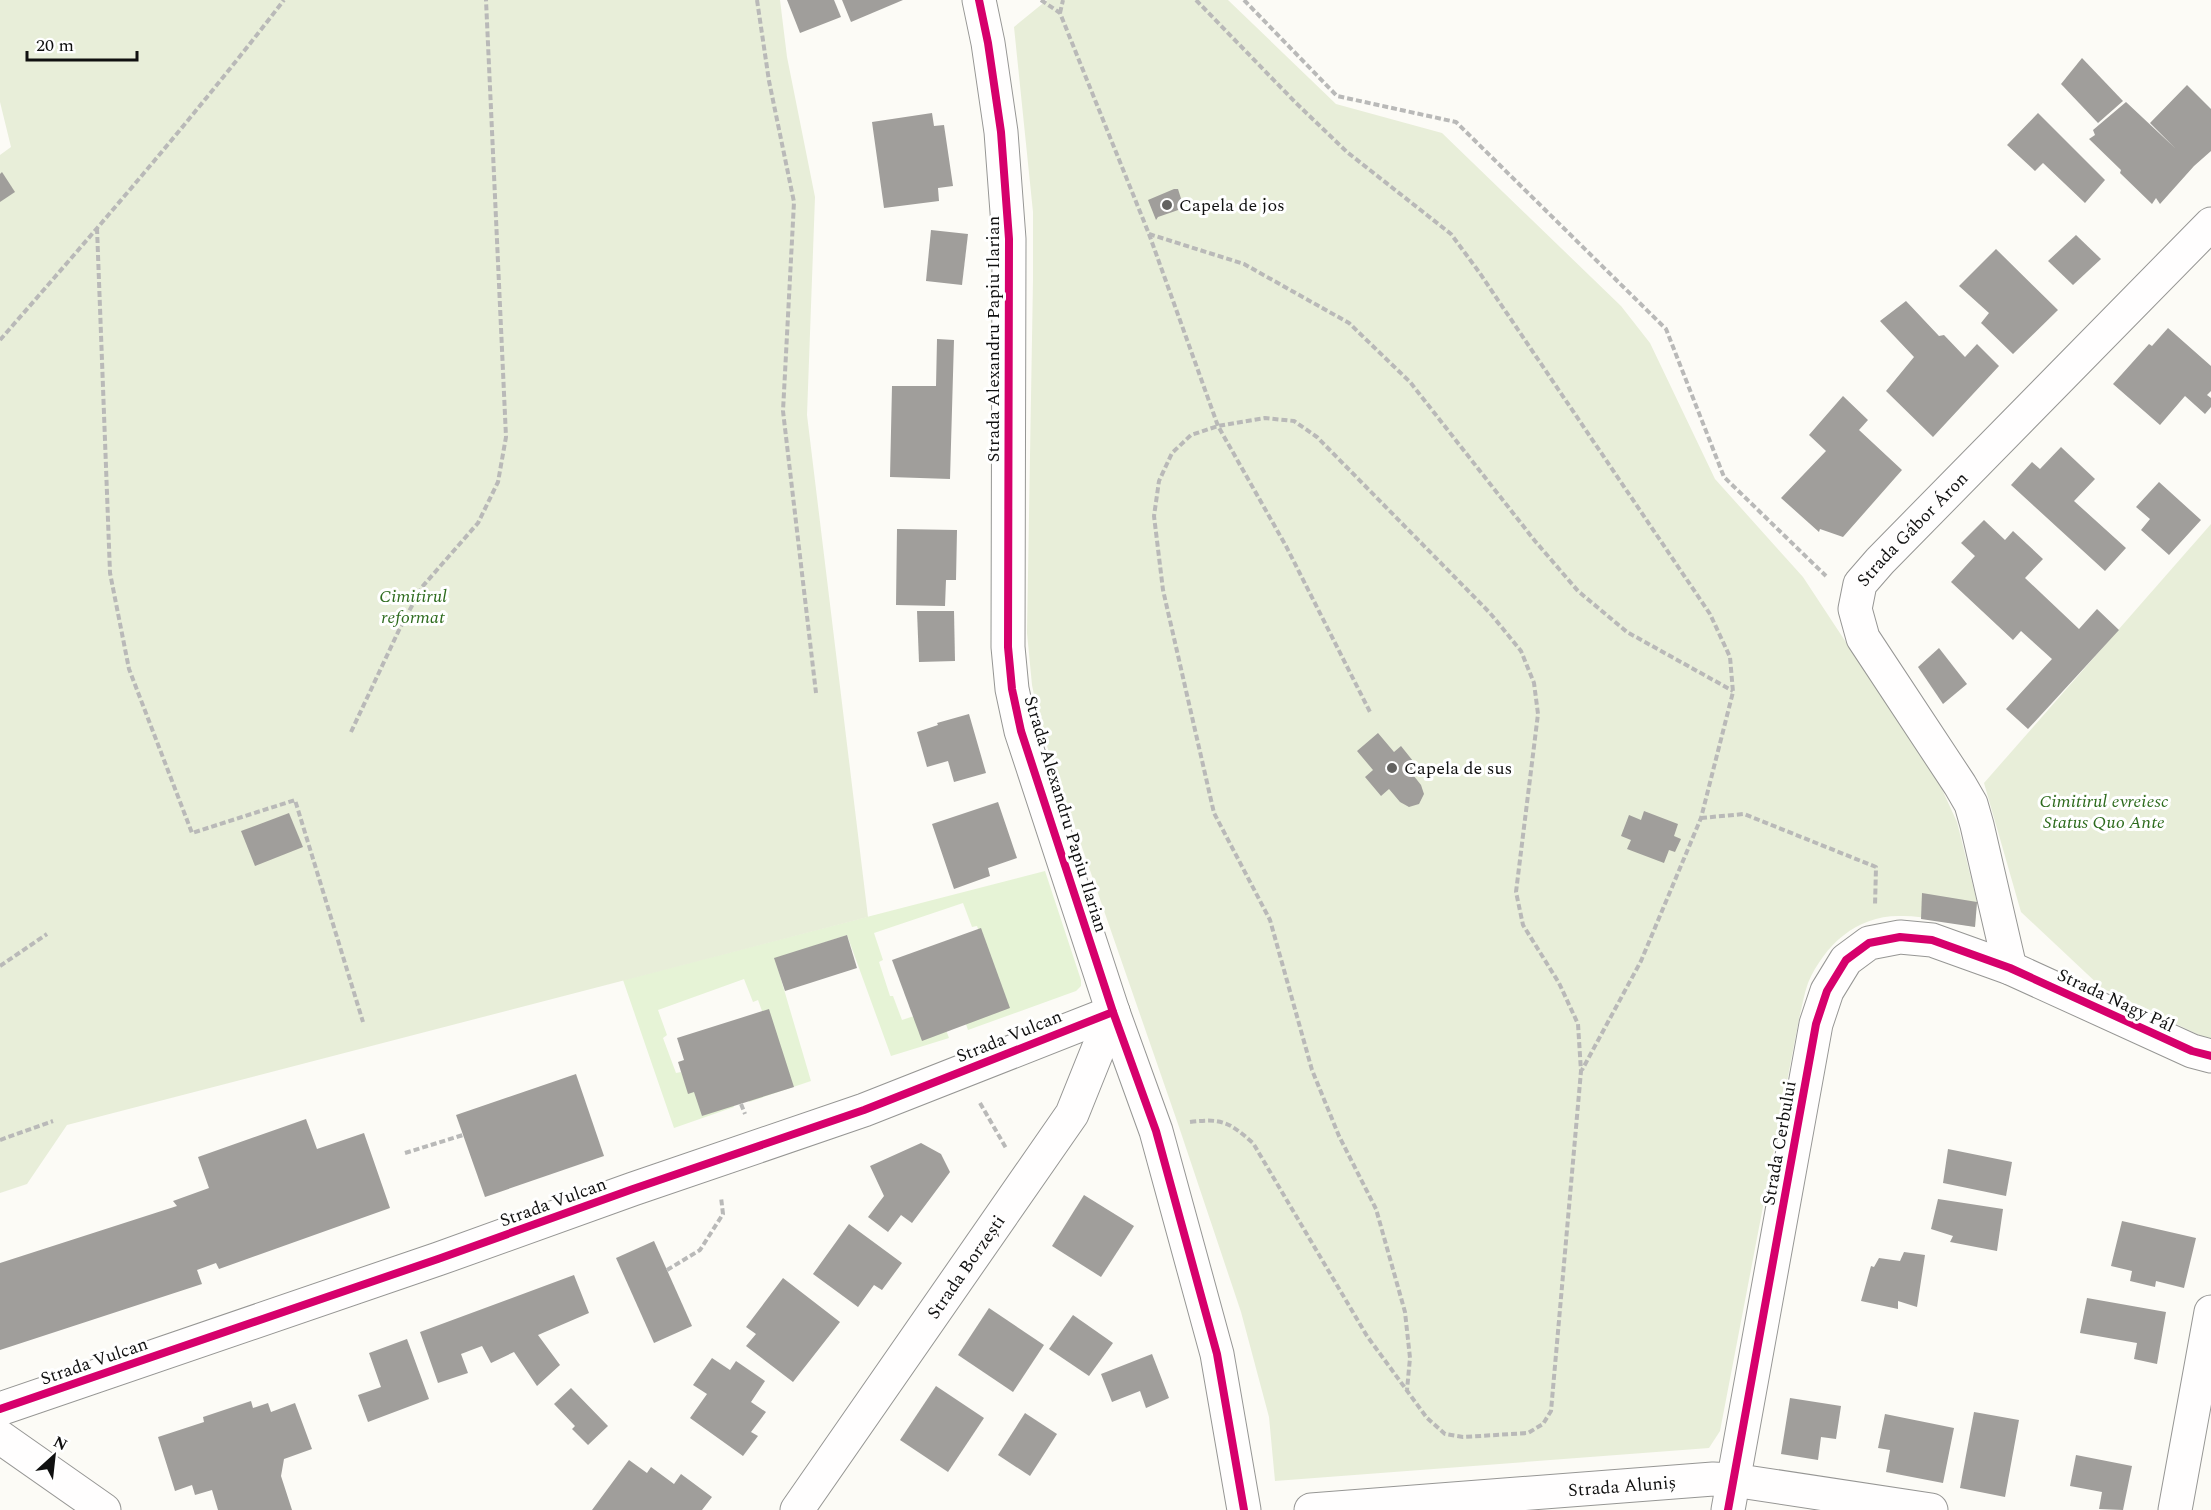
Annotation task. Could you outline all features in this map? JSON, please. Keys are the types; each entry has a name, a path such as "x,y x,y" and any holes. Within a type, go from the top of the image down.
{"street":[{"name":"Strada Alexandru Papiu Ilarian","path":"979,0 988,43 1001,132 1009,239 1008,647 1012,689 1021,731 1113,1012 1156,1131 1217,1354 1244,1510"},
{"name":"Strada Gábor Áron","path":"2010,968 1971,804 1863,638 1855,609 1860,584 1888,552 2211,224"},
{"name":"Strada Cerbului","path":"1731,1495 1816,1024 1827,992 1845,960 1869,944 1900,937 1932,940 2010,968"},
{"name":"Strada Nagy Pál","path":"2010,968 2192,1051 2211,1056"},
{"name":"Strada Vulcan","path":"0,1409 864,1110 1113,1012"},
{"name":"Strada Borzești","path":"797,1510 1072,1114 1113,1012"},
{"path":"2175,1510 2211,1312"},
{"path":"0,1437 104,1510"},
{"name":"Strada Aluniș","path":"1311,1510 1713,1479 1731,1495 1931,1510"}],"path":[{"path":"0,340 98,228 249,46 284,0"},
{"path":"351,732 422,587 478,523 498,482 506,437 486,0"},
{"path":"757,0 767,70 794,202 783,411 816,693"},
{"path":"1041,0 1060,13 1149,234 1218,426 1286,546 1371,714"},
{"path":"1060,13 1064,0"},
{"path":"1196,0 1296,104 1347,152 1451,234 1710,614 1730,657 1733,692 1701,818 1641,961 1581,1071"},
{"path":"1244,0 1337,96 1456,122 1666,329 1724,477 1828,578"},
{"path":"98,228 110,573 129,669 192,833 295,801 363,1022"},
{"path":"1149,234 1244,264 1349,323 1410,382 1535,541 1578,591 1627,632 1733,692"},
{"path":"1189,1122 1212,1119 1233,1126 1253,1143 1367,1336 1427,1418 1445,1434 1463,1437 1528,1433 1543,1424 1551,1411 1581,1071 1578,1024 1559,983 1523,925 1516,892 1538,714 1534,683 1521,651 1490,613 1317,437 1294,421 1265,418 1218,426 1191,435 1172,453 1159,481 1154,516 1163,590 1214,813 1270,920 1312,1070 1339,1136 1376,1209 1405,1312 1410,1358 1407,1390"},
{"path":"1701,818 1744,814 1876,867 1875,918 1869,944"},
{"path":"0,966 47,934"},
{"path":"978,1100 1007,1149"},
{"path":"0,1140 53,1121"},
{"path":"405,1153 463,1135"},
{"path":"667,1270 700,1250 723,1214 722,1200"}],"green space":[{"name":"Cimitirul reformat","path":"0,0 780,0 787,57 815,197 807,415 868,917 67,1125 27,1184 0,1193 0,155 11,147 0,102"},
{"path":"1047,0 1228,0 1336,104 1442,133 1621,306 1650,343 1715,479 1803,577 1940,785 1957,822 1977,902 1975,927 1912,916 1872,920 1845,934 1834,944 1815,969 1808,983 1799,1019 1720,1431 1709,1448 1275,1481 1269,1417 1241,1312 1041,729 1032,685 1027,633 1033,212 1014,27"},
{"name":"Cimitirul evreiesc Status Quo Ante","path":"2211,524 2211,1038 2201,1036 2102,988 2021,912 1984,783"},
{"path":"1045,871 1081,980 1081,986 1076,991 968,1030 958,1001 991,965 977,926 972,927 963,903 874,933 883,960 879,962 890,996 893,996 902,1020 938,1008 949,1038 891,1056 847,935 775,959 811,1081 749,1102 740,1075 771,1036 758,1000 753,1002 744,979 658,1010 667,1035 663,1038 676,1073 681,1072 689,1093 725,1080 734,1107 674,1128 623,980"}],"building":[{"path":"787,0 834,0 841,17 800,33"},
{"path":"842,0 903,0 851,22"},
{"path":"2082,58 2123,101 2098,123 2061,84"},
{"path":"2187,85 2211,109 2211,151 2194,166 2160,204 2156,198 2152,204 2089,139 2095,135 2093,130 2126,102 2175,148 2150,123"},
{"path":"932,113 934,126 944,125 953,186 938,188 939,201 884,208 872,122"},
{"path":"2038,113 2105,180 2085,203 2043,163 2035,171 2007,145"},
{"path":"2,172 15,192 0,202 0,174"},
{"name":"Capela de jos","path":"1178,189 1184,208 1158,217 1156,220 1148,200"},
{"path":"931,230 968,234 962,285 926,281"},
{"path":"2076,235 2101,259 2073,285 2048,261"},
{"path":"1996,249 2058,310 2013,354 1981,323 1989,313 1959,286"},
{"path":"1906,301 1939,336 1944,335 1965,357 1977,344 1999,366 1933,437 1886,391 1914,357 1880,321"},
{"path":"2168,328 2211,366 2211,391 2207,395 2211,398 2211,407 2205,414 2185,396 2160,425 2113,384 2149,344 2152,346"},
{"path":"937,339 954,340 950,479 890,477 892,386 936,386"},
{"path":"1843,396 1868,420 1859,430 1902,470 1843,537 1820,529 1819,532 1781,498 1826,451 1809,435"},
{"path":"2061,447 2095,479 2074,501 2126,548 2105,571 2011,485 2032,462 2040,469"},
{"path":"2159,482 2201,520 2169,555 2141,530 2150,519 2136,507"},
{"path":"1984,520 2005,540 2013,531 2043,559 2025,578 2079,629 2097,609 2119,630 2028,729 2006,709 2052,659 2021,631 2013,640 1951,582 1975,556 1961,543"},
{"path":"897,529 957,530 956,580 946,580 945,606 896,605"},
{"path":"917,611 954,611 955,661 919,662"},
{"path":"1939,648 1967,684 1943,704 1918,667"},
{"path":"969,714 986,773 954,782 948,761 927,767 917,732 938,725 937,723"},
{"name":"Capela de sus","path":"1378,733 1394,752 1401,746 1417,766 1410,771 1421,785 1424,794 1419,804 1409,807 1400,802 1389,789 1381,796 1365,777 1373,770 1357,751"},
{"path":"998,802 1017,858 988,868 990,876 954,889 932,824"},
{"path":"1644,811 1678,824 1674,836 1681,839 1675,852 1669,850 1664,863 1627,849 1631,840 1621,836 1629,815 1641,820"},
{"path":"289,813 303,847 255,866 241,831"},
{"path":"1922,893 1977,902 1975,927 1921,919"},
{"path":"981,928 1010,1008 922,1041 892,960"},
{"path":"847,935 857,968 785,991 774,958"},
{"path":"769,1009 794,1087 702,1116 694,1092 688,1094 678,1062 684,1060 677,1038"},
{"path":"576,1074 604,1156 485,1197 456,1115"},
{"path":"306,1119 317,1149 364,1133 390,1208 219,1269 216,1263 197,1270 202,1284 0,1350 0,1263 177,1206 173,1201 209,1188 198,1157"},
{"path":"921,1143 941,1154 950,1172 912,1223 901,1215 888,1232 868,1217 884,1196 870,1166"},
{"path":"1948,1149 2012,1162 2006,1196 1943,1183"},
{"path":"1084,1195 1134,1226 1101,1277 1052,1246"},
{"path":"1938,1199 2003,1209 1997,1251 1950,1242 1953,1236 1931,1229"},
{"path":"2122,1221 2196,1238 2184,1288 2156,1281 2155,1287 2130,1281 2132,1271 2111,1266"},
{"path":"849,1224 902,1263 882,1290 874,1285 858,1307 813,1274"},
{"path":"654,1241 692,1326 654,1343 616,1258"},
{"path":"1904,1252 1925,1255 1917,1307 1898,1301 1898,1309 1861,1301 1871,1266 1874,1267 1879,1258 1900,1261"},
{"path":"574,1275 589,1313 538,1335 560,1365 537,1386 514,1352 491,1363 482,1346 461,1354 468,1373 438,1383 420,1332"},
{"path":"783,1278 840,1322 793,1382 746,1346 756,1334 746,1327"},
{"path":"2087,1298 2166,1312 2157,1364 2134,1359 2137,1343 2080,1333"},
{"path":"989,1308 1044,1345 1013,1392 958,1355"},
{"path":"1073,1315 1113,1343 1089,1376 1049,1349"},
{"path":"407,1339 429,1399 368,1422 358,1395 381,1387 369,1353"},
{"path":"1152,1354 1169,1398 1146,1408 1140,1391 1112,1402 1101,1374"},
{"path":"712,1358 730,1370 736,1361 765,1381 751,1402 766,1412 751,1432 758,1436 743,1456 690,1418 707,1394 693,1385"},
{"path":"936,1386 984,1418 948,1472 900,1440"},
{"path":"571,1388 608,1426 588,1445 572,1429 575,1426 554,1404"},
{"path":"1790,1398 1841,1406 1836,1439 1821,1437 1818,1460 1781,1454"},
{"path":"251,1401 253,1408 268,1403 271,1412 295,1403 312,1449 284,1459 281,1476 292,1510 218,1510 212,1490 195,1495 192,1485 175,1491 158,1437 204,1422 203,1417"},
{"path":"1974,1412 2019,1420 2005,1497 1960,1488"},
{"path":"1025,1413 1057,1434 1030,1476 998,1455"},
{"path":"1885,1414 1954,1428 1943,1483 1886,1472 1890,1450 1878,1448"},
{"path":"2076,1455 2132,1466 2123,1510 2099,1509 2102,1492 2070,1486"},
{"path":"629,1460 647,1473 651,1467 674,1484 681,1474 712,1497 702,1510 592,1510"}],"cycle path":[{"path":"979,0 988,43 1001,132 1009,239 1008,647 1012,689 1021,731 1113,1012 1156,1131 1217,1354 1244,1510"},
{"path":"1728,1510 1816,1024 1827,991 1846,960 1869,943 1900,937 1932,940 2010,968 2192,1051 2211,1056"},
{"path":"0,1409 864,1110 1113,1012"}],"place":[{"name":"Capela de jos","path":"1167,205"},
{"name":"Capela de sus","path":"1392,768"}]}
